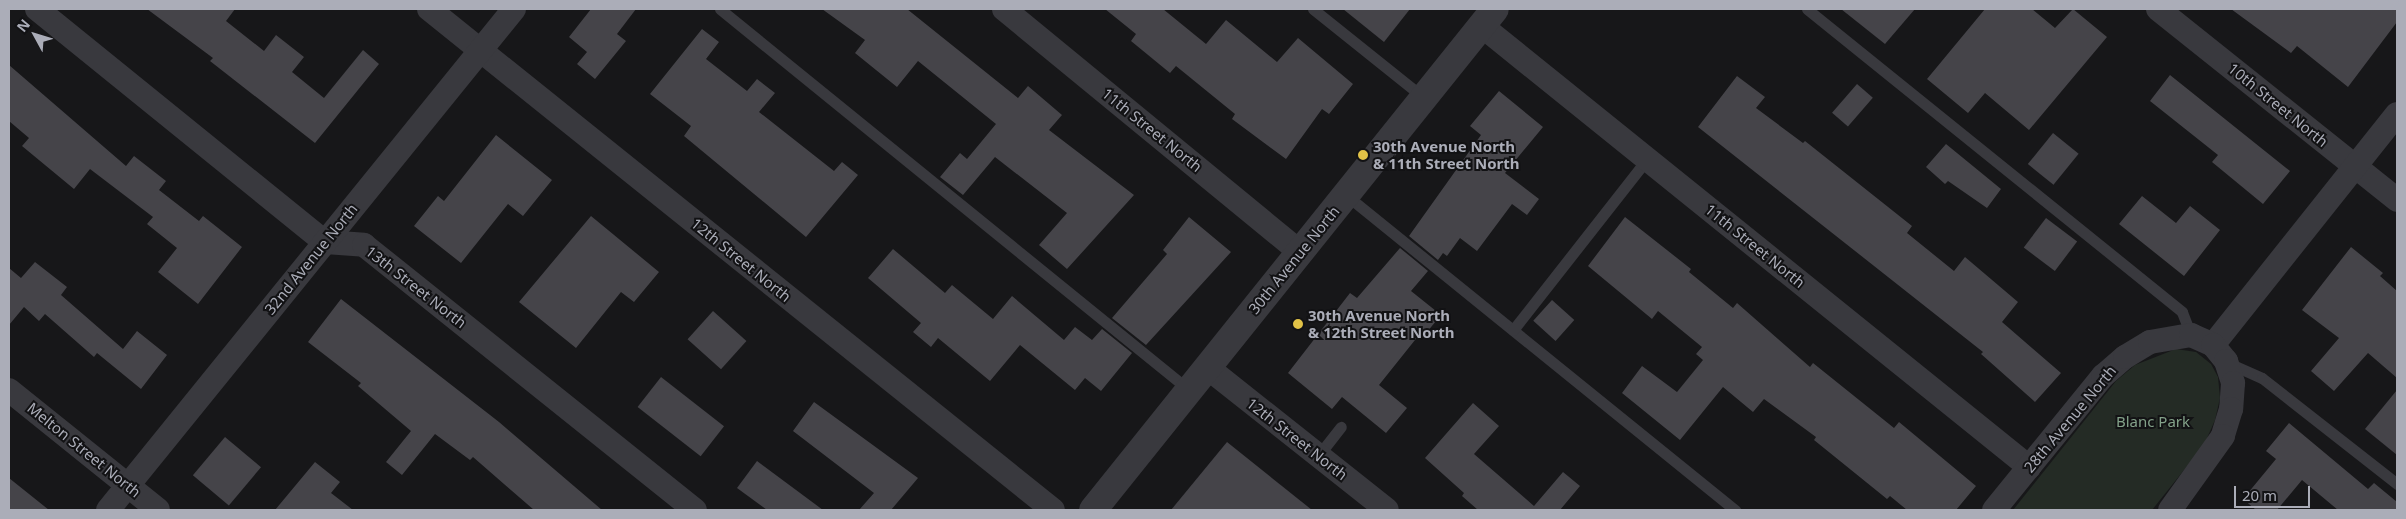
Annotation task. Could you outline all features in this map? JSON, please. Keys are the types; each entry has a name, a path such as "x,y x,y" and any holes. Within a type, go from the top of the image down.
{"street":[{"path":"37,9 325,242"},
{"name":"12th Street North","path":"429,9 1053,510"},
{"name":"32nd Avenue North","path":"108,510 514,9"},
{"name":"11th Street North","path":"1004,9 1300,252"},
{"name":"10th Street North","path":"2158,9 2397,200"},
{"name":"30th Avenue North","path":"1093,510 1488,17"},
{"name":"11th Street North","path":"1488,17 1647,159 2029,467"},
{"path":"2219,353 2355,167 2397,114"},
{"name":"13th Street North","path":"325,242 364,245 695,510"},
{"path":"2170,510 2223,436 2231,409 2234,383 2219,353 2191,336"},
{"name":"28th Avenue North","path":"1994,510 2103,376 2125,357 2150,342 2191,336"},
{"name":"12th Street North","path":"1208,368 1318,456 1376,507"},
{"name":"Melton Street North","path":"9,390 158,510"}],"lane":[{"path":"720,9 1190,390"},
{"path":"1313,9 1424,98"},
{"path":"1807,9 2182,312 2191,336"},
{"path":"1513,330 1647,159"},
{"path":"1346,195 1735,510"},
{"path":"2219,353 2262,378 2397,484"},
{"path":"1318,456 1341,428"}],"green space":[{"name":"Blanc Park","path":"2176,349 2196,352 2211,364 2218,377 2220,398 2215,420 2204,445 2152,510 2013,510 2116,381 2135,365"}],"building":[{"path":"147,9 235,9 226,21 264,51 276,35 304,57 292,72 324,98 363,50 379,64 315,143 210,61 213,58"},
{"path":"591,9 636,9 617,34 626,41 595,79 577,64 587,52 569,37"},
{"path":"822,9 907,9 1018,98 1028,86 1062,115 1049,130 1134,195 1067,269 1039,245 1067,213 995,157 963,195 940,177 960,153 967,159 996,124 918,61 897,87 855,53 865,40"},
{"path":"1105,9 1163,9 1206,44 1226,20 1277,62 1298,38 1353,84 1329,114 1322,109 1286,159 1232,119 1235,114 1176,66 1170,73 1131,41 1136,34"},
{"path":"1343,9 1410,9 1384,42"},
{"path":"1841,9 1915,9 1885,44"},
{"path":"1985,9 2032,9 2055,28 2073,9 2107,37 2029,130 1985,93 1968,113 1927,79"},
{"path":"2231,9 2397,9 2397,22 2348,87 2297,46 2291,53"},
{"path":"702,29 719,42 706,59 747,91 757,79 775,93 759,112 834,171 842,162 858,175 806,237 684,136 691,126 650,94"},
{"path":"9,65 126,166 134,156 166,181 159,190 199,221 203,216 242,247 198,304 158,272 177,248 147,224 153,217 90,169 74,189 22,146 29,138 9,121"},
{"path":"2170,75 2290,171 2263,204 2212,162 2218,155 2150,101"},
{"path":"1737,76 1765,97 1756,108 1803,143 1805,141 1912,226 1907,233 1954,271 1965,257 2018,302 2002,322 2061,373 2035,402 1981,354 1983,352 1698,127"},
{"path":"1857,84 1873,98 1848,126 1832,113"},
{"path":"1499,91 1543,127 1505,173 1539,199 1527,215 1512,204 1477,251 1460,238 1447,256 1443,253 1438,260 1409,236 1481,135 1470,126"},
{"path":"2053,133 2079,154 2053,185 2028,164"},
{"path":"496,135 552,180 523,216 508,204 461,263 414,226 438,196 444,201"},
{"path":"1946,144 2001,189 1987,208 1948,181 1945,184 1926,167"},
{"path":"2142,196 2176,223 2190,206 2220,230 2184,276 2119,224"},
{"path":"591,216 659,272 634,302 621,292 576,348 519,302"},
{"path":"1189,217 1231,252 1146,345 1112,318 1167,254 1163,250"},
{"path":"1625,217 1691,269 1689,272 1733,308 1737,303 1810,367 1813,363 1894,428 1899,422 1976,486 1956,510 1907,510 1890,496 1887,499 1814,440 1816,437 1764,399 1753,412 1723,387 1680,440 1622,393 1642,366 1677,392 1703,360 1696,354 1702,347 1658,311 1652,319 1588,266"},
{"path":"2046,218 2077,241 2055,271 2024,248"},
{"path":"2351,247 2383,273 2380,276 2397,291 2397,378 2368,353 2334,391 2311,371 2339,338 2302,310"},
{"path":"1400,248 1428,271 1411,291 1441,315 1422,338 1419,335 1379,385 1407,408 1386,433 1342,397 1332,409 1288,373 1350,293 1357,298"},
{"path":"893,249 945,293 952,285 993,319 1012,296 1064,340 1075,327 1092,340 1102,329 1132,353 1101,391 1085,378 1075,390 1020,345 990,381 938,338 931,347 913,332 921,323 868,278"},
{"path":"35,262 67,287 61,295 123,349 137,331 167,355 141,389 97,353 94,357 45,314 39,321 24,307 9,325 9,268 21,278"},
{"path":"341,299 499,422 602,510 534,510 473,457 470,460 435,434 402,475 386,462 411,431 358,386 361,383 308,342"},
{"path":"1552,300 1574,320 1556,341 1533,321"},
{"path":"713,311 746,341 721,369 688,339"},
{"path":"661,377 724,426 701,456 638,407"},
{"path":"2397,390 2397,455 2365,429"},
{"path":"814,402 918,478 891,510 859,510 874,493 793,431"},
{"path":"1473,403 1499,426 1474,454 1534,506 1563,472 1580,486 1560,510 1478,510 1462,496 1464,493 1425,458"},
{"path":"2289,423 2368,489 2374,483 2397,502 2397,510 2338,510 2302,480 2277,510 2256,510 2243,499 2276,459 2266,451"},
{"path":"225,437 261,467 229,506 193,475"},
{"path":"1227,442 1312,510 1171,510"},
{"path":"757,461 823,510 767,510 737,488"},
{"path":"315,462 340,482 331,493 353,510 275,510"},
{"path":"9,478 49,510 9,510"}],"place":[{"name":"30th Avenue North & 11th Street North","path":"1363,155"},
{"name":"30th Avenue North & 12th Street North","path":"1298,324"}]}
